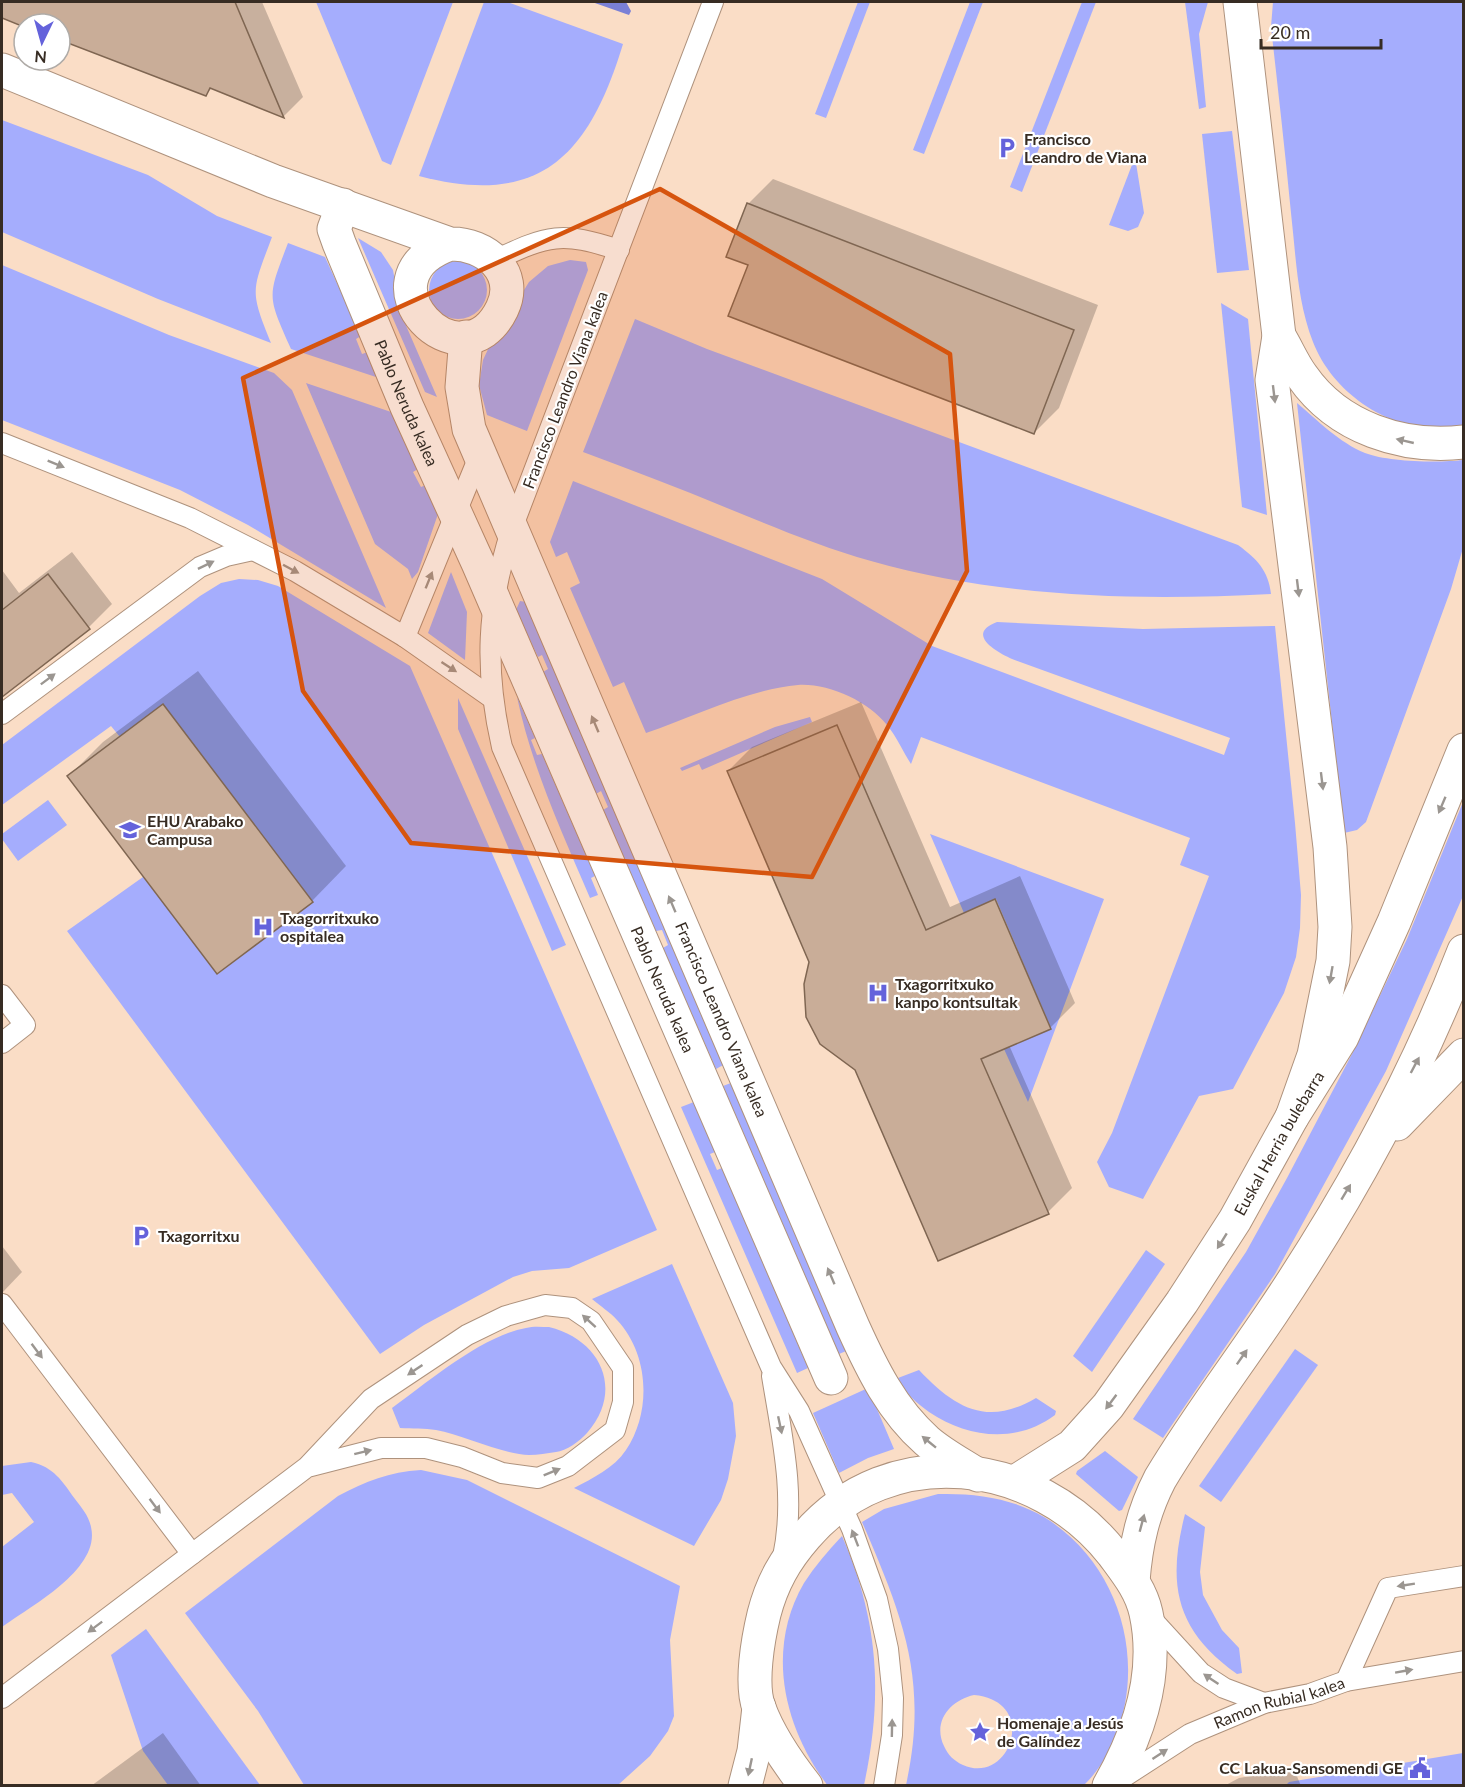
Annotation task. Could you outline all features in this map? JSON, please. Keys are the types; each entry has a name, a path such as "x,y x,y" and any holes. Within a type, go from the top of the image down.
{"main road":[{"path":"1243,6 1279,336 1272,380 1329,838 1335,927 1333,961 1322,1021 1314,1055 1292,1117"},
{"path":"2,70 273,181 450,244 466,244 482,250 495,260 503,274 506,291 503,307 488,327 466,337 451,337 437,333 425,324 416,312 408,268 376,218"},
{"name":"Pablo Neruda kalea","path":"343,206 334,229 407,407 494,600 831,1378"},
{"path":"412,282 425,257 450,244"},
{"path":"1279,336 1302,377 1322,399 1366,429 1413,444 1464,442"},
{"name":"Francisco Leandro Viana kalea","path":"466,337 462,387 469,429 868,1360 903,1418 928,1442 978,1475"},
{"name":"Euskal Herria bulebarra","path":"1015,1482 1072,1446 1108,1406 1220,1244 1292,1117 1342,1037 1394,922 1464,750"},
{"path":"1133,1581 1136,1544 1146,1508 1160,1479 1274,1311 1369,1154 1421,1054 1464,951"},
{"path":"1369,1154 1464,1055"},
{"path":"745,1785 754,1750 759,1707 756,1675 759,1635 768,1597 781,1568 819,1522 839,1505 868,1486 908,1474 940,1471 1015,1482 1060,1504 1082,1521 1105,1545 1133,1581 1146,1613 1149,1673 1144,1702 1134,1736 1110,1785"},
{"path":"759,1707 786,1756 806,1785"}],"lane":[{"name":"Francisco Leandro Viana kalea","path":"511,531 713,2"},
{"path":"495,260 545,238 567,236 619,250"},
{"path":"2,443 190,518 295,571 405,637 492,698"},
{"path":"405,637 480,454"},
{"name":"Pablo Neruda kalea","path":"511,531 494,600 489,653 492,698 502,747 771,1367"},
{"path":"2,714 200,567 226,555 254,550"},
{"path":"2,995 25,1025 2,1043"},
{"path":"2,1304 192,1554"},
{"path":"2,1698 306,1467 371,1399 466,1335 506,1316 545,1305 572,1308 591,1321 623,1368 623,1402 615,1430 568,1466 538,1478 502,1473 462,1457 426,1448 381,1448 306,1467"},
{"path":"771,1367 799,1411 839,1505 852,1529 877,1599 888,1649 893,1698 892,1735 884,1785"},
{"path":"771,1367 787,1467 789,1513 781,1568"},
{"path":"1347,1681 1388,1588 1464,1576"},
{"path":"1146,1613 1201,1673 1224,1688 1264,1703"},
{"name":"Ramon Rubial kalea","path":"1110,1785 1190,1734 1264,1703 1310,1694 1347,1681 1464,1661"}],"highlighted area":[{"path":"660,189 950,354 967,571 812,877 411,843 303,691 243,378"}],"shaded area":[{"path":"316,2 453,2 391,165 382,161"},
{"path":"484,2 507,2 623,44 609,83 594,116 576,143 554,164 528,178 498,184 461,184 419,176"},
{"path":"592,2 626,2 631,11 629,15"},
{"path":"858,2 870,2 826,118 815,114"},
{"path":"970,2 983,2 924,154 913,150"},
{"path":"1082,2 1096,2 1022,192 1010,187"},
{"path":"1185,2 1208,2 1199,34 1206,107 1199,109"},
{"path":"1273,2 1463,2 1463,426 1440,429 1417,427 1395,421 1374,411 1337,381 1323,363 1313,342 1300,295 1296,262 1271,27"},
{"path":"2,120 148,175 217,216 272,237 260,269 256,290 259,311 271,343 158,299 2,232"},
{"path":"1232,131 1249,270 1217,273 1202,134"},
{"path":"1135,157 1144,213 1138,227 1128,231 1109,225"},
{"path":"358,238 381,252 393,270 401,314 437,397 425,392"},
{"path":"288,243 325,257 361,336 356,339 362,354 368,352 379,378 291,349 277,317 273,296 276,275"},
{"path":"570,260 586,262 588,270 527,431 487,415 479,385 483,360 529,282 548,266"},
{"path":"458,261 474,266 482,274 487,290 482,306 474,314 458,319 442,314 434,306 429,290 434,274 442,266"},
{"path":"2,265 169,335 274,373 292,390 386,608 248,525 180,490 2,420"},
{"path":"1221,303 1248,319 1267,515 1242,507"},
{"path":"635,319 707,349 1238,545 1260,566 1267,578 1271,594 1170,597 1070,594 970,583 920,573 871,561 816,543 583,452"},
{"path":"306,383 394,413 418,469 413,472 421,487 426,485 438,514 418,572 412,579 408,569 375,544"},
{"path":"1297,403 1338,437 1365,453 1414,461 1463,460 1463,548 1451,589 1366,822 1357,830 1344,833"},
{"path":"573,481 822,579 932,646 1224,755 1230,738 1012,659 998,652 986,642 983,637 984,632 997,622 1143,629 1275,626 1301,895 1296,957 1284,993 1233,1089 1199,1096 1143,1199 1109,1187 1097,1162 1112,1133 1209,876 1180,865 1190,838 921,737 911,764 894,734 879,716 847,695 822,687 798,685 760,692 721,704 646,733 624,682 613,687 570,588 580,583 567,552 556,557 550,542"},
{"path":"451,572 467,612 465,660 428,633"},
{"path":"239,579 258,580 278,586 410,666 657,1230 569,1268 532,1271 513,1277 424,1325 380,1354 67,931 143,877 218,974 312,902 120,737 111,726 2,805 2,745 200,596 221,583"},
{"path":"520,601 526,602 727,1063 716,1069 663,948 668,945 662,930 656,931 603,810 608,807 601,791 596,794 543,672 548,669 542,655 538,657 516,610"},
{"path":"517,697 535,738 531,740 537,755 542,754 595,876 591,878 598,895 590,898 559,824 539,774"},
{"path":"458,698 566,945 552,951 458,729"},
{"path":"810,717 812,722 702,770 699,764 682,771 680,768 775,727"},
{"path":"48,800 67,825 18,861 2,839 2,834"},
{"path":"1463,802 1463,896 1386,1071 1275,1274 1163,1438 1133,1419 1246,1252 1287,1178 1352,1054 1407,939"},
{"path":"930,834 1104,899 1028,1102 1004,1049 1051,1028 996,899 964,913"},
{"path":"736,1081 851,1349 839,1354 723,1086"},
{"path":"694,1102 715,1152 710,1154 717,1170 722,1168 808,1368 797,1373 681,1107"},
{"path":"1146,1250 1165,1264 1092,1372 1073,1356"},
{"path":"672,1264 733,1403 736,1436 728,1479 721,1500 694,1546 574,1488 603,1472 626,1450 640,1418 643,1401 641,1366 636,1349 617,1320 592,1299"},
{"path":"529,1327 549,1327 582,1343 594,1355 602,1369 605,1384 604,1401 598,1417 587,1433 573,1445 556,1452 519,1454 436,1430 400,1428 392,1408 456,1361 509,1333"},
{"path":"1295,1349 1318,1365 1221,1502 1199,1486"},
{"path":"919,1370 946,1394 973,1409 987,1412 1002,1411 1018,1407 1036,1398 1056,1411 1055,1415 1040,1424 1008,1434 976,1432 960,1428 929,1412 903,1388 898,1378"},
{"path":"868,1388 894,1449 868,1458 839,1473 813,1413"},
{"path":"1105,1451 1138,1477 1122,1510 1119,1511 1076,1474"},
{"path":"31,1462 52,1471 66,1486 88,1519 91,1527 91,1542 75,1572 46,1597 2,1627 2,1547 34,1522 12,1493 2,1495 2,1466"},
{"path":"421,1470 467,1480 680,1586 670,1640 674,1716 668,1731 650,1756 618,1785 304,1785 258,1711 185,1613 338,1496 378,1478"},
{"path":"938,1494 966,1494 1006,1501 1044,1517 1070,1537 1091,1560 1108,1587 1120,1616 1127,1646 1128,1678 1124,1709 1114,1740 1101,1764 1084,1785 906,1785 915,1713 908,1650 889,1588 862,1522 884,1509","holes":["974,1695 994,1701 1007,1711 1012,1725 1011,1740 1005,1754 994,1764 980,1768 963,1765 952,1757 944,1746 940,1728 942,1720 951,1707"]},
{"path":"1185,1514 1205,1527 1200,1572 1203,1595 1222,1630 1239,1648 1242,1673 1237,1674 1200,1640 1181,1604 1177,1584 1177,1562"},
{"path":"842,1536 864,1598 870,1629 874,1659 874,1720 864,1785 828,1786 800,1739 791,1714 785,1688 783,1661 785,1635 792,1609 804,1583"},
{"path":"146,1629 260,1785 168,1785 143,1751 111,1655"},
{"name":"CC Lakua-Sansomendi GE","path":"1463,1753 1463,1785 1286,1785 1289,1782"}],"building":[{"path":"2,2 235,2 284,118 210,88 206,96 72,45 72,12 12,12 12,22 2,18"},
{"path":"747,203 1074,330 1034,434 728,316 748,265 726,257"},
{"path":"48,574 90,629 2,697 2,610"},
{"name":"EHU Arabako Campusa","path":"163,704 313,902 217,974 67,776"},
{"name":"Txagorritxuko kanpo kontsultak","path":"837,725 926,930 995,899 1051,1029 981,1059 1049,1214 938,1261 855,1070 820,1044 806,1017 804,984 809,962 727,771"}],"place":[{"name":"Francisco Leandro de Viana","path":"1007,148"},
{"name":"EHU Arabako Campusa","path":"130,830"},
{"name":"Txagorritxuko ospitalea","path":"263,927"},
{"name":"Txagorritxuko kanpo kontsultak","path":"878,993"},
{"name":"Txagorritxu","path":"141,1236"},
{"name":"Homenaje a Jesús de Galíndez","path":"980,1732"},
{"name":"CC Lakua-Sansomendi GE","path":"1420,1768"}]}
